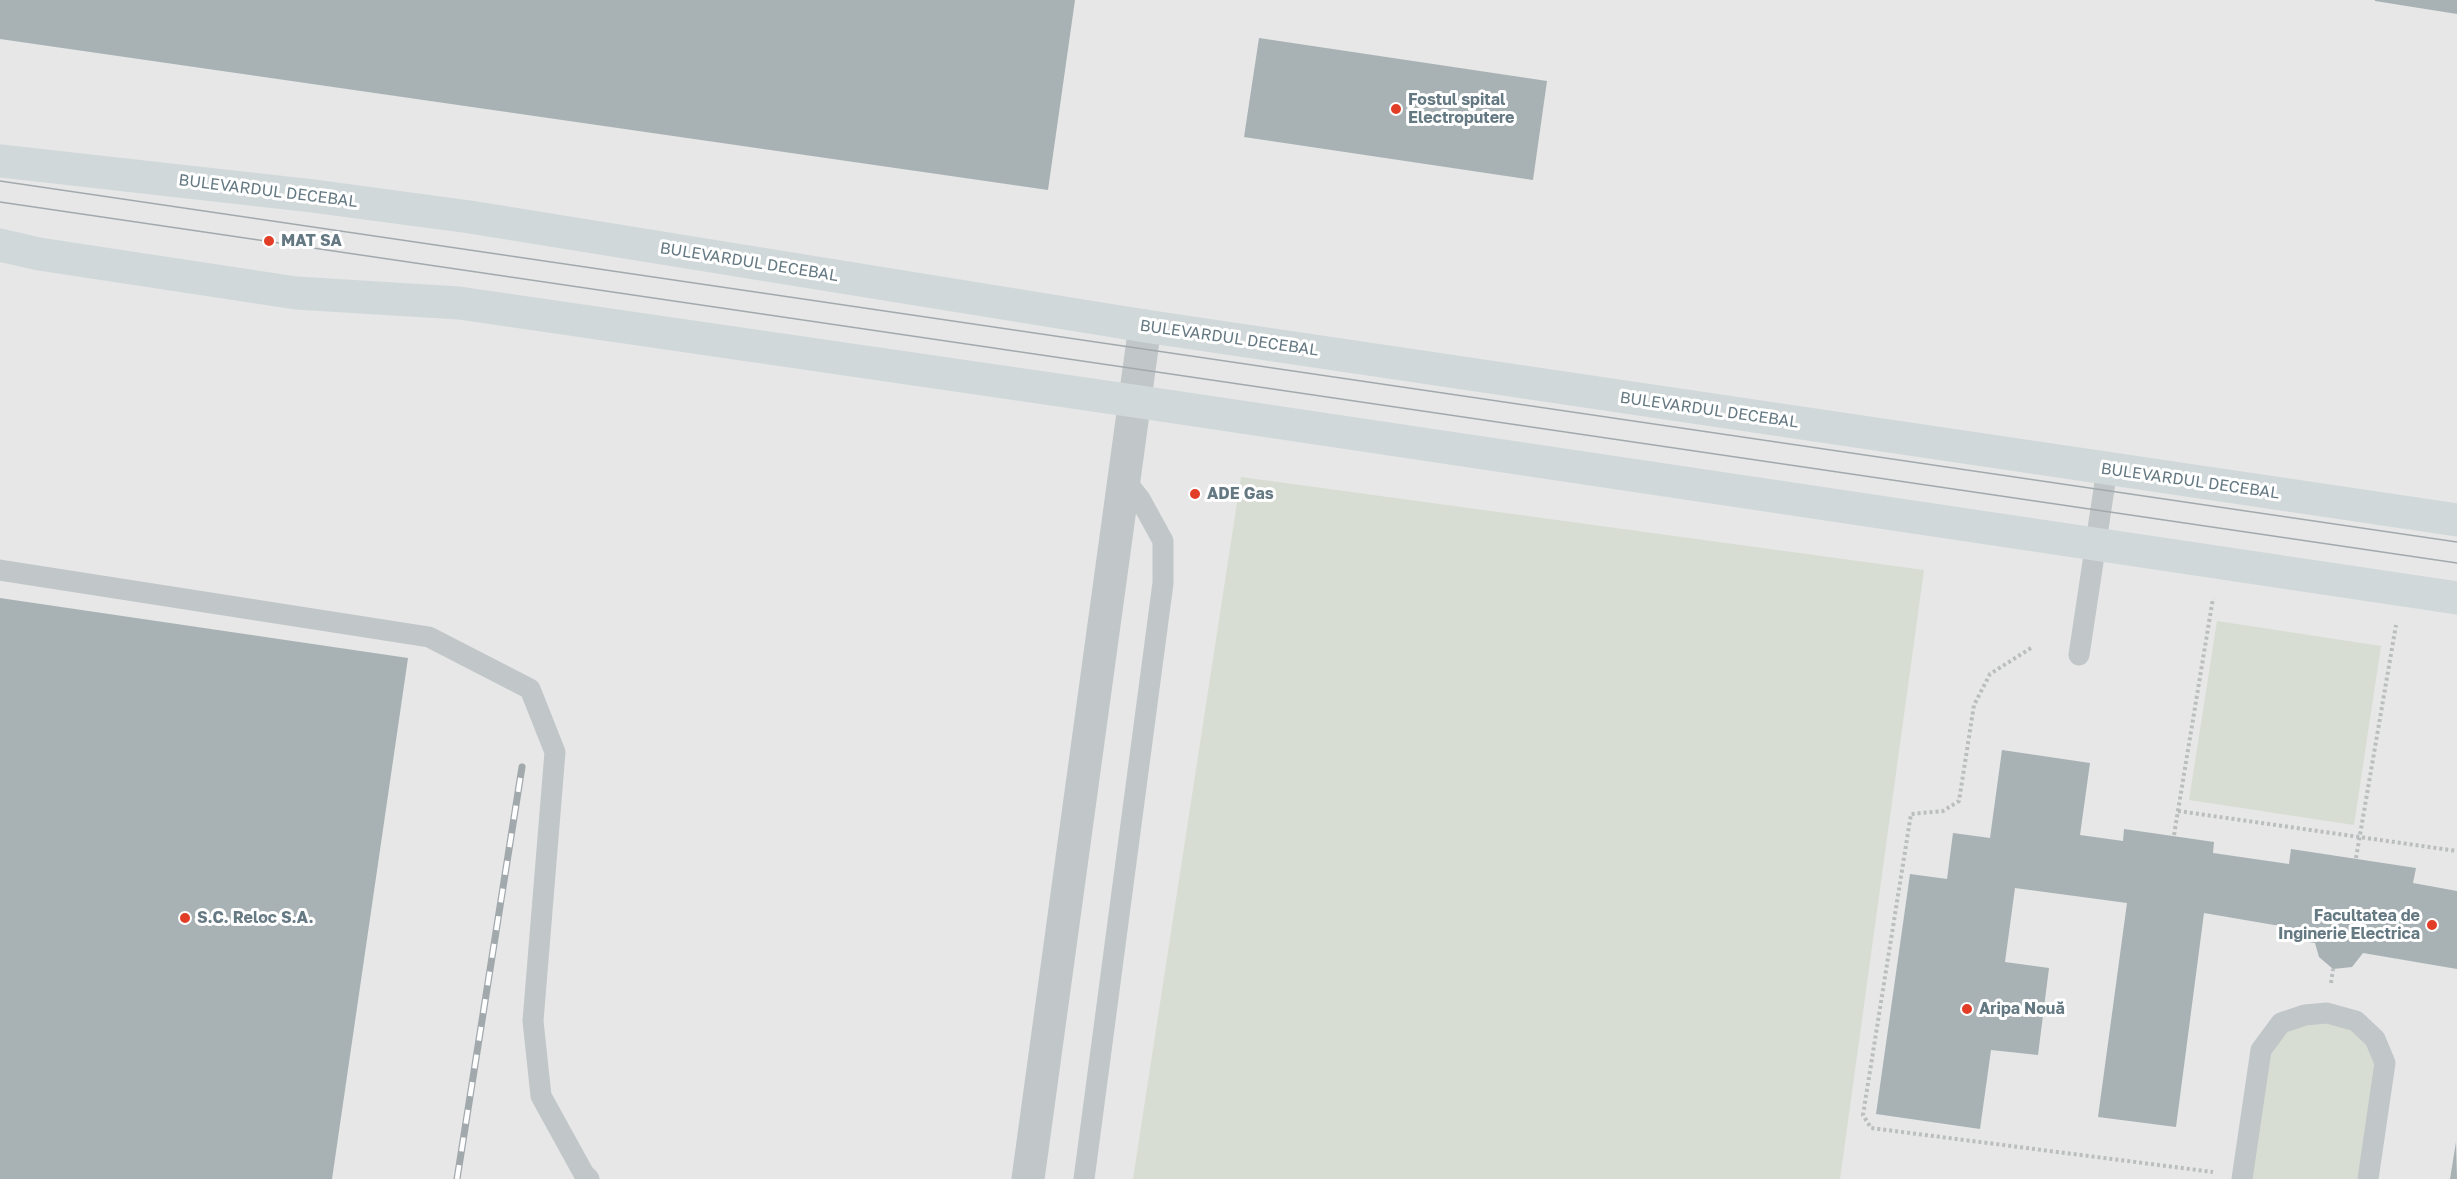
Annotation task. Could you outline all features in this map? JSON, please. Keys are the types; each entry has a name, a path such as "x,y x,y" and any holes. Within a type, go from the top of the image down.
{"main road":[{"name":"BULEVARDUL DECEBAL","path":"0,161 313,196 470,217 1144,326 2457,520"},
{"path":"0,245 39,254 296,294 459,303 2457,598"}],"street":[{"path":"1028,1179 1144,326"}],"lane":[{"path":"2079,655 2107,469"},
{"path":"1084,1179 1163,583 1162,541 1140,499 1124,479"},
{"path":"0,570 429,637 530,689 555,752 533,1021 541,1096 584,1174 589,1179"},
{"path":"2242,1177 2261,1050 2281,1023 2305,1015 2327,1013 2356,1021 2375,1039 2385,1063 2368,1179"}],"path":[{"path":"2174,835 2215,589"},
{"path":"2356,858 2398,616"},
{"path":"2031,648 1990,674 1974,705 1959,801 1943,811 1911,814 1863,1115 1871,1128 2242,1177"},
{"path":"2178,811 2457,851"}],"shaded area":[{"path":"0,0 2457,0 2457,1179 0,1179"},
{"path":"1241,477 1924,570 1840,1179 1133,1179"},
{"path":"2217,621 2381,646 2354,825 2189,800"},
{"path":"2356,1021 2385,1063 2368,1179 2242,1179 2261,1050 2281,1023"}],"building":[{"path":"0,0 1075,0 1048,190 0,39"},
{"path":"2457,0 2457,14 2375,1"},
{"name":"Fostul spital Electroputere","path":"1259,38 1547,81 1533,180 1244,137"},
{"name":"S.C. Reloc S.A.","path":"0,598 408,658 332,1179 0,1179"},
{"path":"2002,750 2090,763 2080,835 2123,841 2124,829 2214,842 2213,853 2289,864 2291,849 2416,868 2413,883 2457,891 2457,969 2363,953 2352,967 2333,969 2319,957 2315,943 2278,937 2280,926 2204,913 2176,1127 2098,1117 2127,903 2015,888 2005,962 2049,968 2038,1055 1991,1050 1980,1129 1876,1114 1910,874 1947,879 1953,833 1990,838"},
{"path":"2456,1142 2457,1179 2450,1179"}],"tram line":[{"path":"0,181 2457,542"},
{"path":"0,202 2457,563"}],"railway":[{"path":"457,1179 522,767"}],"place":[{"name":"Fostul spital Electroputere","path":"1396,109"},
{"name":"MAT SA","path":"269,241"},
{"name":"ADE Gas","path":"1195,494"},
{"name":"S.C. Reloc S.A.","path":"185,918"},
{"name":"Facultatea de Inginerie Electrica","path":"2432,925"},
{"name":"Aripa Nouă","path":"1967,1009"}]}
